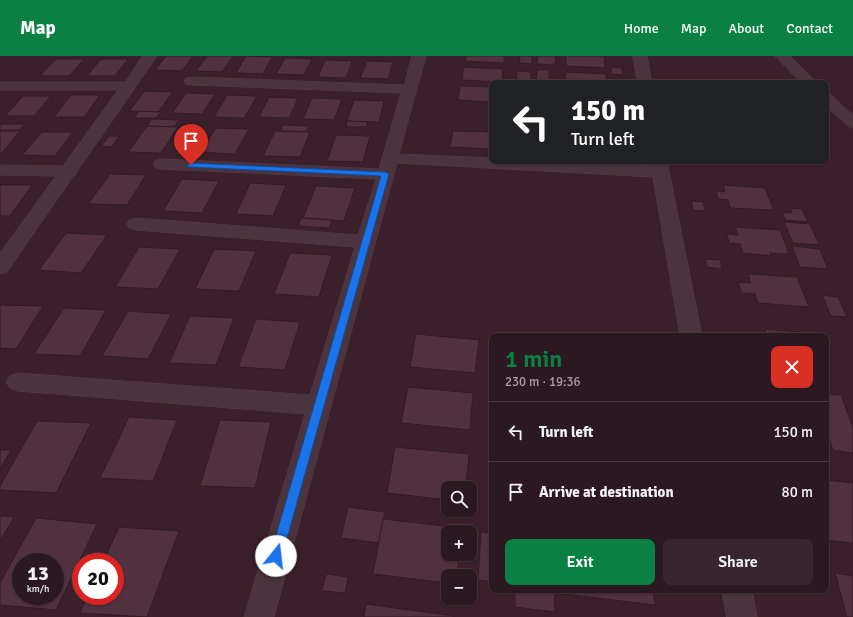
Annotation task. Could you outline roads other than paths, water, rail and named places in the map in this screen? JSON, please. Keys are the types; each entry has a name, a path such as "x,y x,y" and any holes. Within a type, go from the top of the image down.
{"street":[{"path":"0,267 70,171 150,56"},
{"path":"259,617 419,56"},
{"path":"640,56 644,80"},
{"path":"782,56 807,80"},
{"path":"191,82 410,89"},
{"path":"0,86 129,86"},
{"path":"829,101 853,123"},
{"path":"161,164 660,166 690,333"},
{"path":"0,170 70,171"},
{"path":"136,224 366,242"},
{"path":"18,382 319,405"},
{"path":"738,593 742,617"}]}
